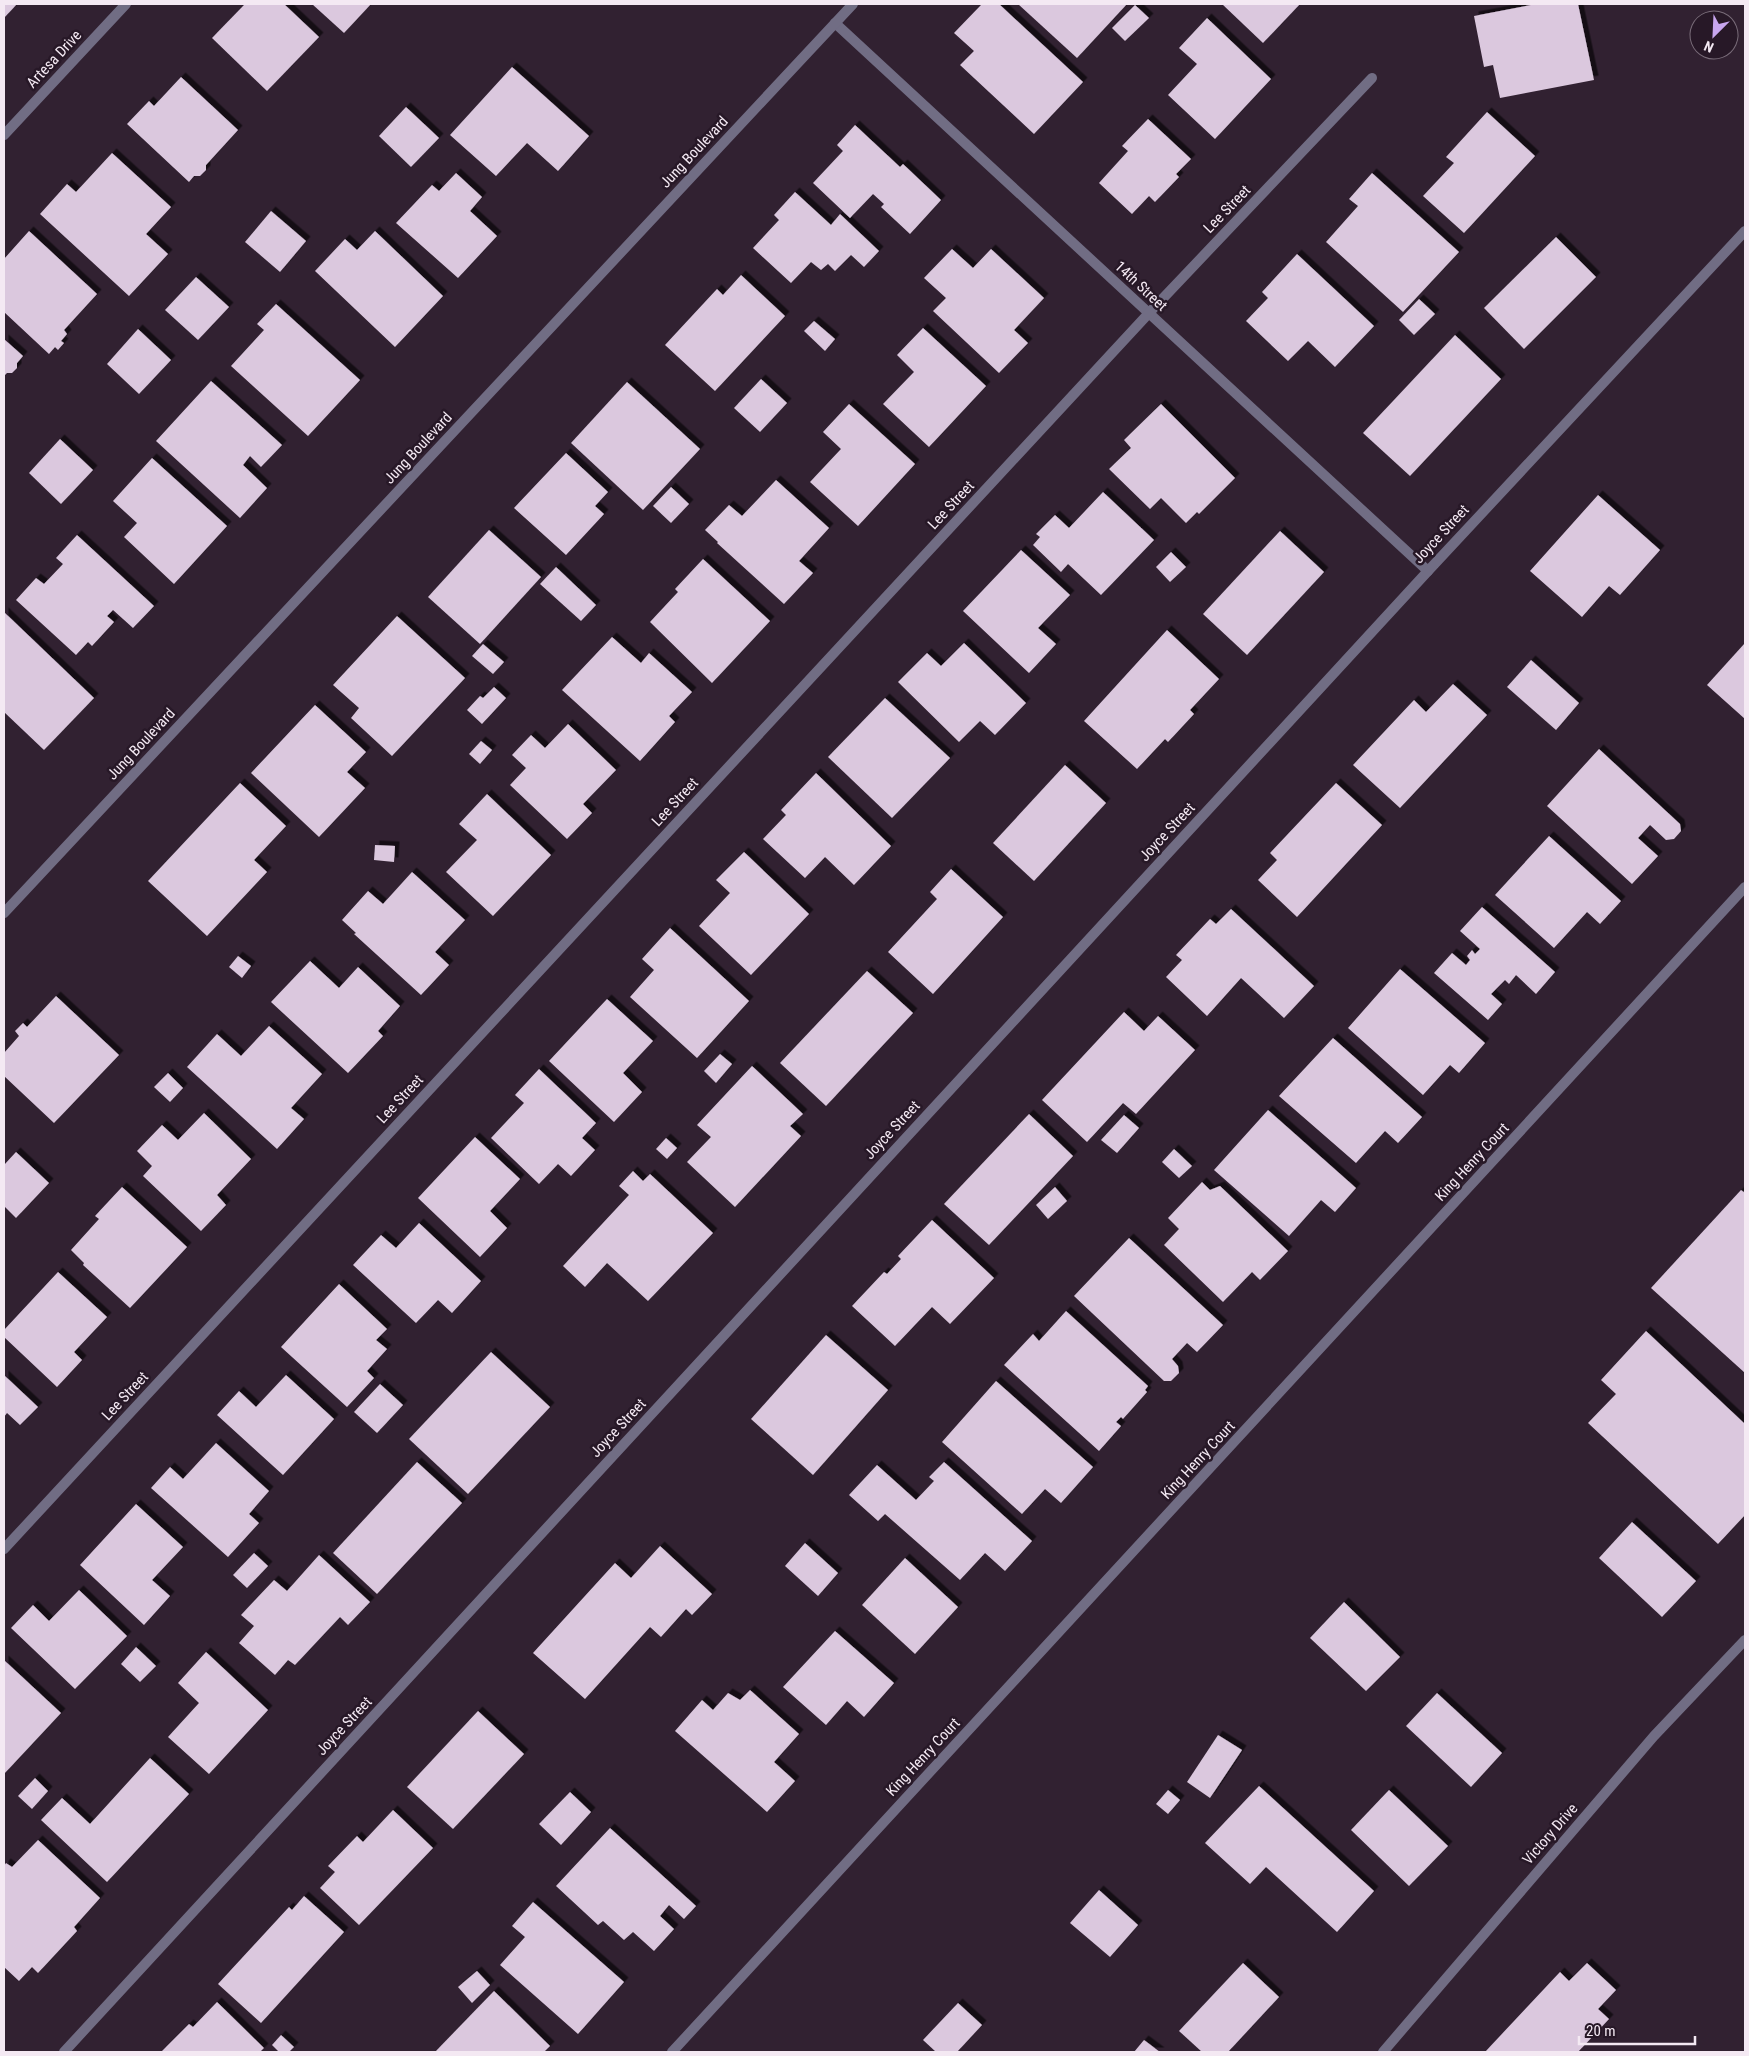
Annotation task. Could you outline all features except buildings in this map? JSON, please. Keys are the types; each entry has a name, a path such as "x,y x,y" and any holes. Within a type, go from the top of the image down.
{"street":[{"name":"Artesa Drive","path":"4,135 126,4"},
{"name":"Jung Boulevard","path":"4,913 853,4"},
{"name":"14th Street","path":"836,23 1428,571"},
{"name":"Lee Street","path":"4,1549 1149,313 1372,78"},
{"name":"Joyce Street","path":"64,2052 1428,571 1745,231"},
{"name":"King Henry Court","path":"672,2052 1745,887"},
{"name":"Victory Drive","path":"1383,2052 1654,1736 1745,1640"}]}
